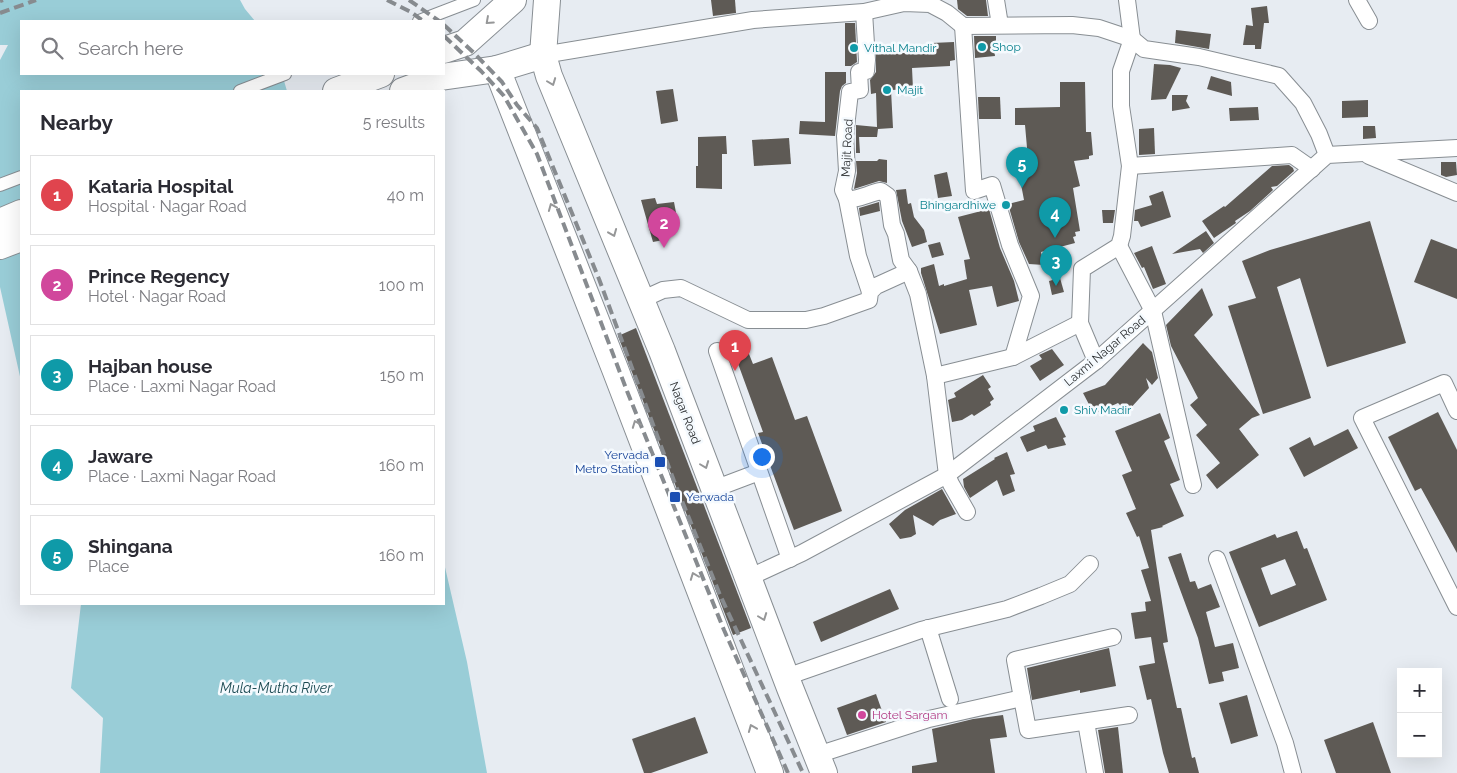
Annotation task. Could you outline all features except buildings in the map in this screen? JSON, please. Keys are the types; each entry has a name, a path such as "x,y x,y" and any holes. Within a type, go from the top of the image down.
{"highway":[{"path":"455,46 512,0"},
{"name":"Nagar Road","path":"547,0 543,55 549,76 641,300 821,764"},
{"path":"445,74 497,68 543,55"},
{"path":"497,68 585,290 770,773"},
{"path":"339,90 378,75"},
{"path":"407,90 440,75"},
{"path":"0,222 20,214"},
{"path":"0,246 20,238"}],"street":[{"path":"422,20 474,0"},
{"path":"996,0 1000,26"},
{"path":"1096,361 1080,323 1082,269 1119,246 1122,236 1130,166 1121,106 1121,71 1132,39 1126,0"},
{"path":"1357,0 1369,21"},
{"path":"543,55 753,20 864,12 904,3 930,4 947,13 963,26 1072,25 1099,28 1132,39 1144,49 1199,57 1279,76 1303,103 1319,134 1327,155 1457,148"},
{"name":"Majit Road","path":"864,12 866,71 859,72 860,90 850,92 845,136 847,171 843,190 847,199 858,256 870,292"},
{"path":"963,26 974,191 992,185 1010,246 1031,296 1013,357"},
{"path":"243,90 282,75"},
{"path":"1364,154 1457,193"},
{"path":"1130,166 1292,155 1312,169"},
{"name":"Laxmi Nagar Road","path":"748,578 790,559 947,474 1096,361 1327,155"},
{"path":"0,186 20,177"},
{"path":"847,199 881,192 888,196 900,260 909,271 918,294 935,376 947,474 950,484 967,512"},
{"path":"1119,246 1152,311 1194,485"},
{"path":"641,300 663,290 681,288 748,320 806,320 824,316 869,300 870,292 876,286 909,271"},
{"path":"935,376 1013,357 1080,323"},
{"path":"717,351 790,559"},
{"path":"1457,411 1444,383 1362,418 1457,607"},
{"path":"714,489 759,472"},
{"path":"1217,559 1285,743 1293,773"},
{"path":"786,677 928,628 1007,609 1070,584 1090,564"},
{"path":"928,628 950,699"},
{"path":"1113,637 1015,660 1028,730 1129,715"},
{"path":"821,764 929,719 1022,698"},
{"path":"1086,722 1095,773"}],"water":[{"path":"0,0 240,0 254,20 20,20 20,75 282,75 287,90 20,90 20,377 0,287 0,60 8,45 0,45"},
{"name":"Mula-Mutha River","path":"445,567 467,662 487,773 100,773 103,718 71,688 81,605 445,605"}],"railway":[{"path":"0,13 36,0"},
{"path":"387,0 411,12 422,20"},
{"path":"409,0 438,20"},
{"path":"445,26 502,82 517,105 537,128 599,279 674,481 720,595 803,773"},
{"path":"445,37 504,96 537,154 627,391 724,630 788,773"}],"place":[{"name":"Shop","path":"982,47"},
{"name":"Vithal Mandir","path":"854,48"},
{"name":"Majit","path":"887,90"},
{"name":"Shingana","path":"1022,188"},
{"name":"Bhingardhiwe","path":"1006,205"},
{"name":"Jaware","path":"1055,238"},
{"name":"Prince Regency","path":"664,248"},
{"name":"Hajban house","path":"1056,286"},
{"name":"Kataria Hospital","path":"735,371"},
{"name":"Shiv Madir","path":"1064,410"},
{"name":"Yervada Metro Station","path":"660,462"},
{"name":"Yerwada","path":"675,497"},
{"name":"Hotel Sargam","path":"862,715"}]}
